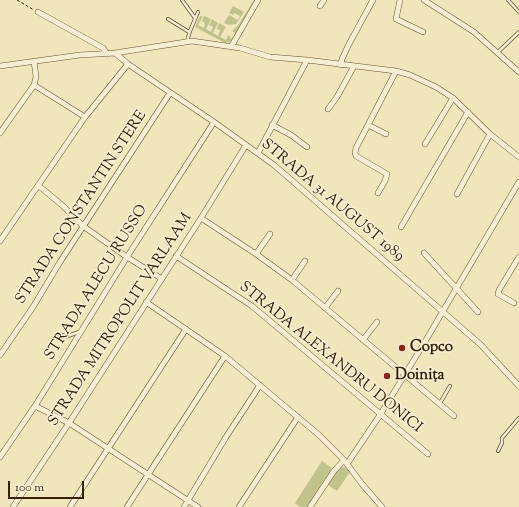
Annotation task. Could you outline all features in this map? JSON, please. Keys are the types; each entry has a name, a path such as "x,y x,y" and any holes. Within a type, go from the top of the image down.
{"street":[{"path":"231,47 258,0"},
{"path":"320,6 324,0"},
{"path":"341,65 349,44 373,0"},
{"path":"400,0 396,19 423,32"},
{"path":"424,0 474,32 519,72"},
{"path":"38,12 103,48 107,54"},
{"path":"0,66 80,55 115,53 188,41 205,42 231,47 270,57 396,71 410,75 436,87 453,98 490,134 519,157"},
{"name":"STRADA 31 AUGUST 1989","path":"115,53 128,64 258,153 313,198 480,344 519,386"},
{"path":"258,153 307,60"},
{"path":"0,133 34,85 36,77 34,61"},
{"path":"0,241 85,117 128,64"},
{"path":"328,109 337,97 354,66"},
{"path":"378,193 386,182 387,174 356,156 355,153 356,148 376,108 396,71"},
{"path":"34,85 85,117"},
{"name":"STRADA CONSTANTIN STERE","path":"0,355 33,307 83,226 170,93"},
{"path":"425,144 453,98"},
{"path":"402,228 468,112"},
{"name":"STRADA ALECU RUSSO","path":"0,457 35,406 52,376 82,331 127,257 214,122"},
{"path":"272,125 291,135 307,147"},
{"path":"368,125 386,134"},
{"path":"457,194 490,134"},
{"name":"STRADA MITROPOLIT VARLAAM","path":"13,507 162,279 246,145"},
{"path":"310,507 334,471 345,462 380,415 443,312 519,182"},
{"path":"38,186 62,205 83,226 127,257 162,279"},
{"path":"201,218 256,254 292,280 454,416"},
{"path":"256,254 270,234"},
{"path":"424,253 478,312"},
{"name":"STRADA ALEXANDRU DONICI","path":"176,256 252,306 428,454"},
{"path":"514,303 498,294 519,257"},
{"path":"292,280 305,261"},
{"path":"325,308 338,290"},
{"path":"146,302 225,356 319,435 345,462 382,507"},
{"path":"363,340 377,322"},
{"path":"70,507 186,329"},
{"path":"127,507 225,356"},
{"path":"184,507 226,437 260,385"},
{"path":"35,406 69,423 198,507"},
{"path":"239,507 298,417"}],"lane":[{"path":"182,0 195,18"},
{"path":"508,0 519,12"},
{"path":"188,41 189,32 198,12"},
{"path":"168,18 189,32"},
{"path":"497,52 519,32"},
{"path":"63,335 65,337 82,331"},
{"path":"439,403 450,386"},
{"path":"498,451 502,443 502,438 519,418"}],"path":[{"path":"17,0 38,12"}],"green space":[{"path":"254,0 256,0 232,41 225,43 195,27 200,16 203,16 198,25 204,28 205,23 202,21 204,16 211,19 206,29 211,32 213,27 209,25 212,19 218,23 213,33 218,36 220,30 217,29 219,23 226,27 220,37 226,40 228,35 232,39 235,33 232,31 239,24"},
{"path":"233,6 244,12 236,24 229,25 224,23 229,15 238,20 240,16 234,13 233,15 229,13"},
{"path":"322,461 332,468 307,507 300,507 295,503"},
{"path":"339,468 348,468 350,472 337,491 328,485"}],"place":[{"name":"Copco","path":"402,348"},
{"name":"Doinița","path":"387,376"}]}
